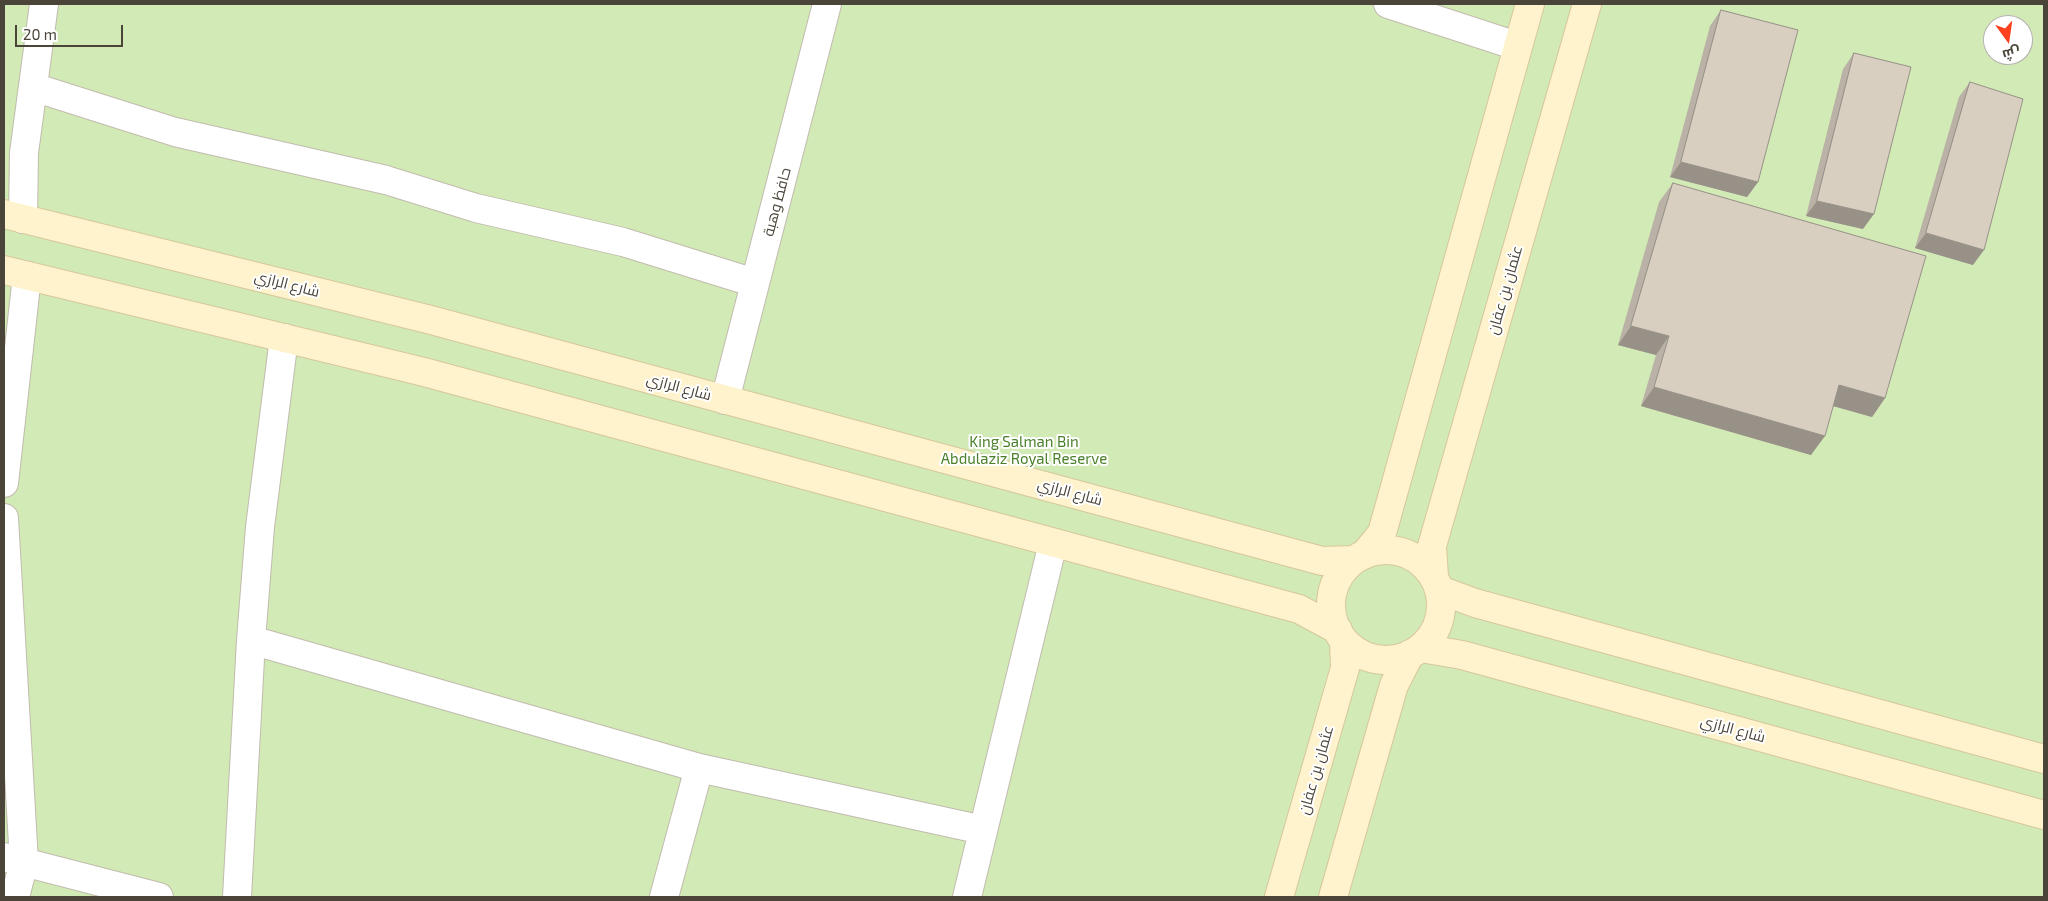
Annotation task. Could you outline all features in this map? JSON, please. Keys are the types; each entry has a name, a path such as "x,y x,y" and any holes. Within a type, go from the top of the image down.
{"street":[{"path":"13,216 24,153 44,4"},
{"name":"حافظ وهبة","path":"725,400 826,4"},
{"path":"1388,4 1517,46"},
{"path":"1341,636 1333,621 1331,598 1338,577 1382,533 1530,4"},
{"name":"عثمان بن عفان","path":"1437,584 1432,546 1587,4"},
{"path":"33,87 175,132 386,180 476,208 623,242 755,283"},
{"name":"شارع الرازي","path":"13,216 431,320 1322,561 1358,558"},
{"path":"4,483 15,273 424,372 1299,609 1341,636 1362,656 1382,661 1403,658 1416,651"},
{"path":"237,897 251,640 260,527 284,338"},
{"path":"4,518 15,897"},
{"path":"967,897 1053,542"},
{"path":"1333,897 1394,685 1416,651 1435,633 1442,612 1437,584 1431,571 1414,557 1394,550 1372,551 1358,558"},
{"path":"1437,584 1475,603 2044,759"},
{"name":"عثمان بن عفان","path":"1279,897 1345,668 1341,636"},
{"path":"251,640 699,768 983,830"},
{"name":"شارع الرازي","path":"1416,651 1462,655 2044,815"},
{"path":"664,897 699,768"},
{"path":"14,860 159,897"}],"green space":[{"name":"King Salman Bin Abdulaziz Royal Reserve","path":"4,4 2044,4 2044,897 4,897"}],"building":[{"path":"1721,10 1798,30 1758,182 1681,162"},
{"path":"1854,53 1911,67 1874,214 1817,201"},
{"path":"1970,82 2023,99 1984,250 1926,233"},
{"path":"1673,183 1926,256 1885,398 1839,385 1825,436 1654,387 1669,336 1631,326"}]}
